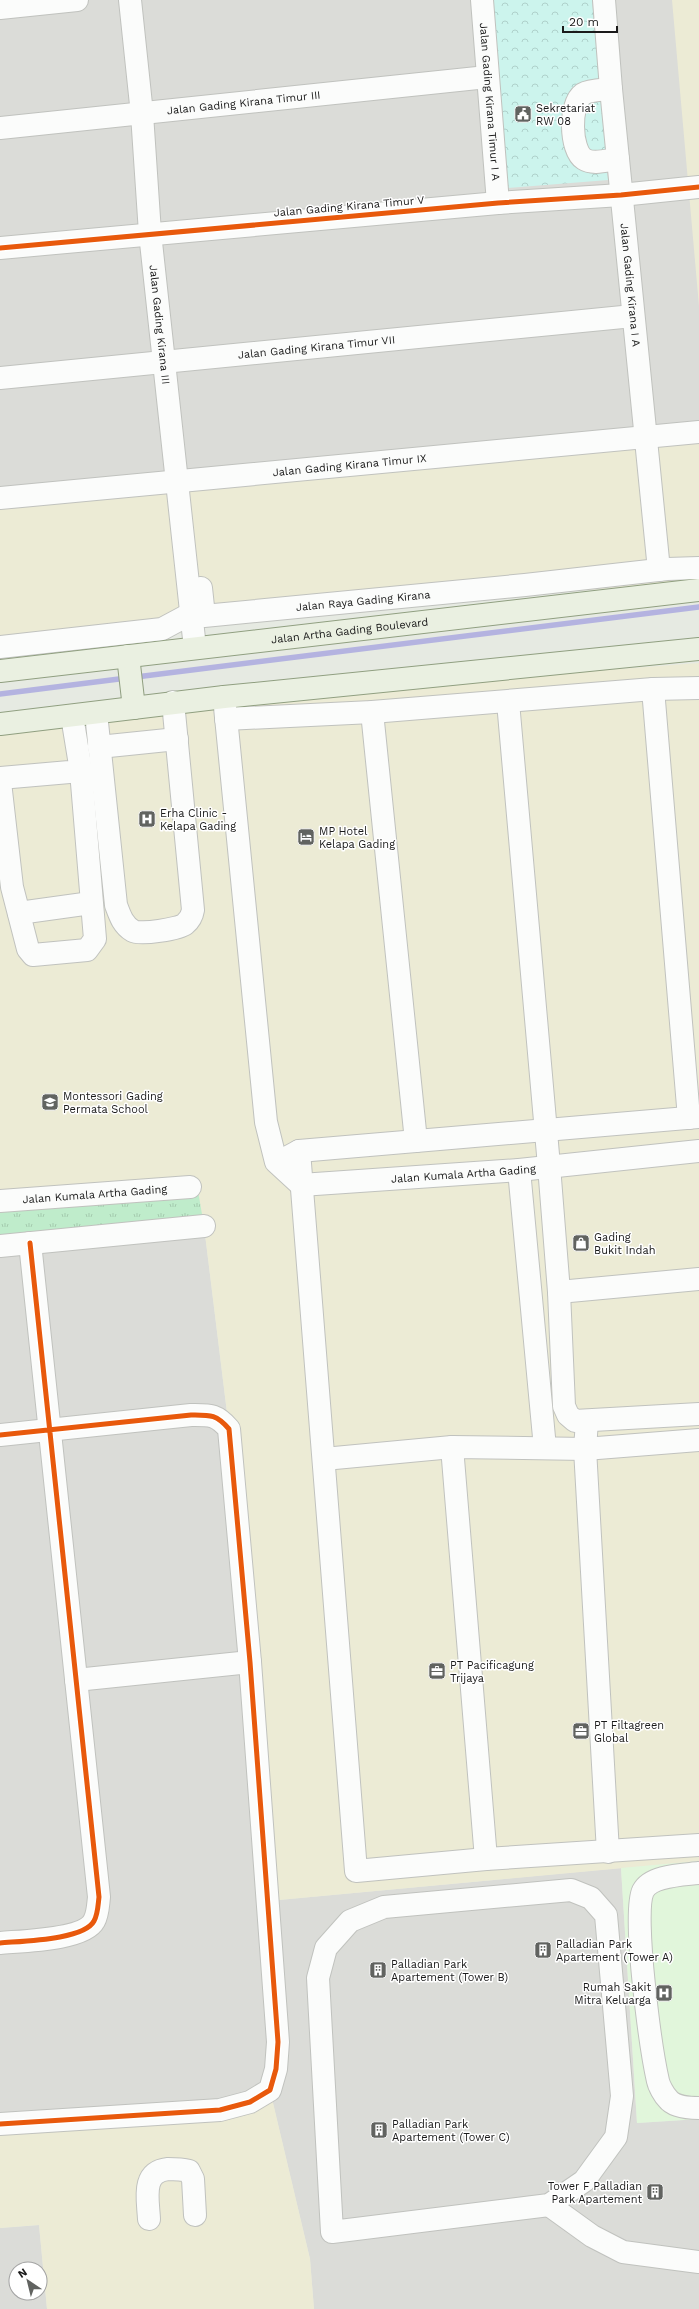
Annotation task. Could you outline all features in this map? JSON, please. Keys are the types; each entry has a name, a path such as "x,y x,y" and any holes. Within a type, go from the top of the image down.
{"main road":[{"name":"Jalan Artha Gading Boulevard","path":"0,672 129,662 195,648 699,590"},
{"path":"0,724 96,713 133,702 173,702 699,650"},
{"path":"129,662 133,702"}],"street":[{"path":"0,8 77,0"},
{"name":"Jalan Gading Kirana III","path":"130,0 142,114 150,233 162,361 183,480 190,614 195,648"},
{"name":"Jalan Gading Kirana Timur I A","path":"482,0 498,203"},
{"name":"Jalan Gading Kirana I A","path":"604,0 610,89 659,570"},
{"name":"Jalan Gading Kirana Timur III","path":"0,128 488,77"},
{"path":"610,89 582,94 574,105 574,143 579,155 586,160 593,162 618,159"},
{"name":"Jalan Gading Kirana Timur V","path":"0,248 150,233 498,203 621,195 699,186"},
{"name":"Jalan Gading Kirana Timur VII","path":"0,378 634,316"},
{"name":"Jalan Gading Kirana Timur IX","path":"0,498 699,432"},
{"name":"Jalan Raya Gading Kirana","path":"183,480 204,616 525,585 659,570"},
{"path":"661,594 652,583 659,570 699,568"},
{"path":"0,647 162,629 190,614"},
{"path":"226,719 372,712 653,689 699,688"},
{"path":"276,1162 300,1151 694,1118 653,689"},
{"path":"224,697 266,1122 276,1162 301,1185"},
{"path":"96,713 116,905 125,925 135,932 147,932 184,925 191,917 193,910 173,702"},
{"path":"508,702 549,1166 559,1292 564,1406 568,1415 575,1421 699,1414"},
{"path":"372,712 416,1141"},
{"path":"0,782 12,887 28,949 33,955 87,950 95,940 81,771 72,716"},
{"path":"99,746 177,739"},
{"path":"0,778 81,771"},
{"path":"19,913 91,903"},
{"path":"300,1151 301,1185 356,1871 486,1859 699,1845"},
{"name":"Jalan Kumala Artha Gading","path":"301,1185 519,1170 699,1151"},
{"path":"519,1170 545,1448"},
{"name":"Jalan Kumala Artha Gading","path":"0,1201 190,1187"},
{"path":"0,1246 204,1226"},
{"path":"0,1943 72,1935 84,1932 94,1922 98,1910 99,1897 51,1430 30,1243"},
{"path":"559,1292 699,1279"},
{"path":"0,1435 191,1415 212,1415 220,1420 229,1430 250,1662 278,2042 276,2070 270,2090 250,2102 220,2110 0,2124"},
{"path":"586,1421 585,1449 608,1852"},
{"path":"324,1459 452,1447 585,1449 699,1440"},
{"path":"452,1447 486,1859"},
{"path":"76,1680 250,1662"},
{"path":"699,1873 660,1878 644,1890 639,1908 644,1978 658,2082 668,2100 686,2108 699,2108"},
{"path":"549,2205 584,2181 616,2136 622,2096 606,1915 591,1898 570,1890 384,1907 350,1921 326,1948 318,1978 332,2232 549,2205 592,2236 623,2252 699,2262"},
{"path":"149,2219 148,2183 151,2175 160,2170 173,2169 189,2171 193,2179 195,2215"}],"shaded area":[{"path":"0,0 699,0 699,580 183,627 0,649"},
{"path":"672,0 699,0 699,306"},
{"path":"699,442 699,580 183,627 0,649 0,506"},
{"name":"Gading Bukit Indah","path":"699,663 699,1861 268,1901 229,1429 204,1226 0,1198 0,724 173,702"},
{"path":"204,1226 229,1429 268,1901 621,1868 637,2123 699,2119 699,2309 314,2309 310,2259 270,2091 250,2102 0,2124 0,1244"},
{"name":"Rumah Sakit Mitra Keluarga","path":"699,1861 699,2119 637,2123 621,1868"},
{"path":"270,2090 310,2259 314,2309 47,2309 48,2261 42,2261 39,2225 0,2228 0,2124 223,2110"},
{"path":"39,2225 42,2261 8,2261 8,2301 46,2301 47,2309 0,2309 0,2228"}],"green space":[{"path":"491,0 592,0 608,180 507,188"},
{"path":"196,1179 204,1226 0,1246 0,1198"}],"waterway":[{"path":"136,677 699,607"},
{"path":"0,694 127,678"}],"cycle path":[{"path":"0,248 498,203 621,195 699,187"},
{"path":"0,1943 51,1938 78,1932 88,1927 94,1921 99,1897 30,1243"},
{"path":"0,1435 191,1415 212,1416 220,1420 229,1429 250,1662 278,2042 276,2069 270,2090 250,2102 220,2110 0,2124"}],"place":[{"name":"Sekretariat RW 08","path":"523,114"},
{"name":"Erha Clinic - Kelapa Gading","path":"147,819"},
{"name":"MP Hotel Kelapa Gading","path":"306,837"},
{"name":"Montessori Gading Permata School","path":"50,1102"},
{"name":"Gading Bukit Indah","path":"581,1243"},
{"name":"PT Pacificagung Trijaya","path":"437,1671"},
{"name":"PT Filtagreen Global","path":"581,1731"},
{"name":"Palladian Park Apartement (Tower A)","path":"543,1950"},
{"name":"Palladian Park Apartement (Tower B)","path":"378,1970"},
{"name":"Rumah Sakit Mitra Keluarga","path":"664,1993"},
{"name":"Palladian Park Apartement (Tower C)","path":"379,2130"},
{"name":"Tower F Palladian Park Apartement","path":"655,2192"}]}
